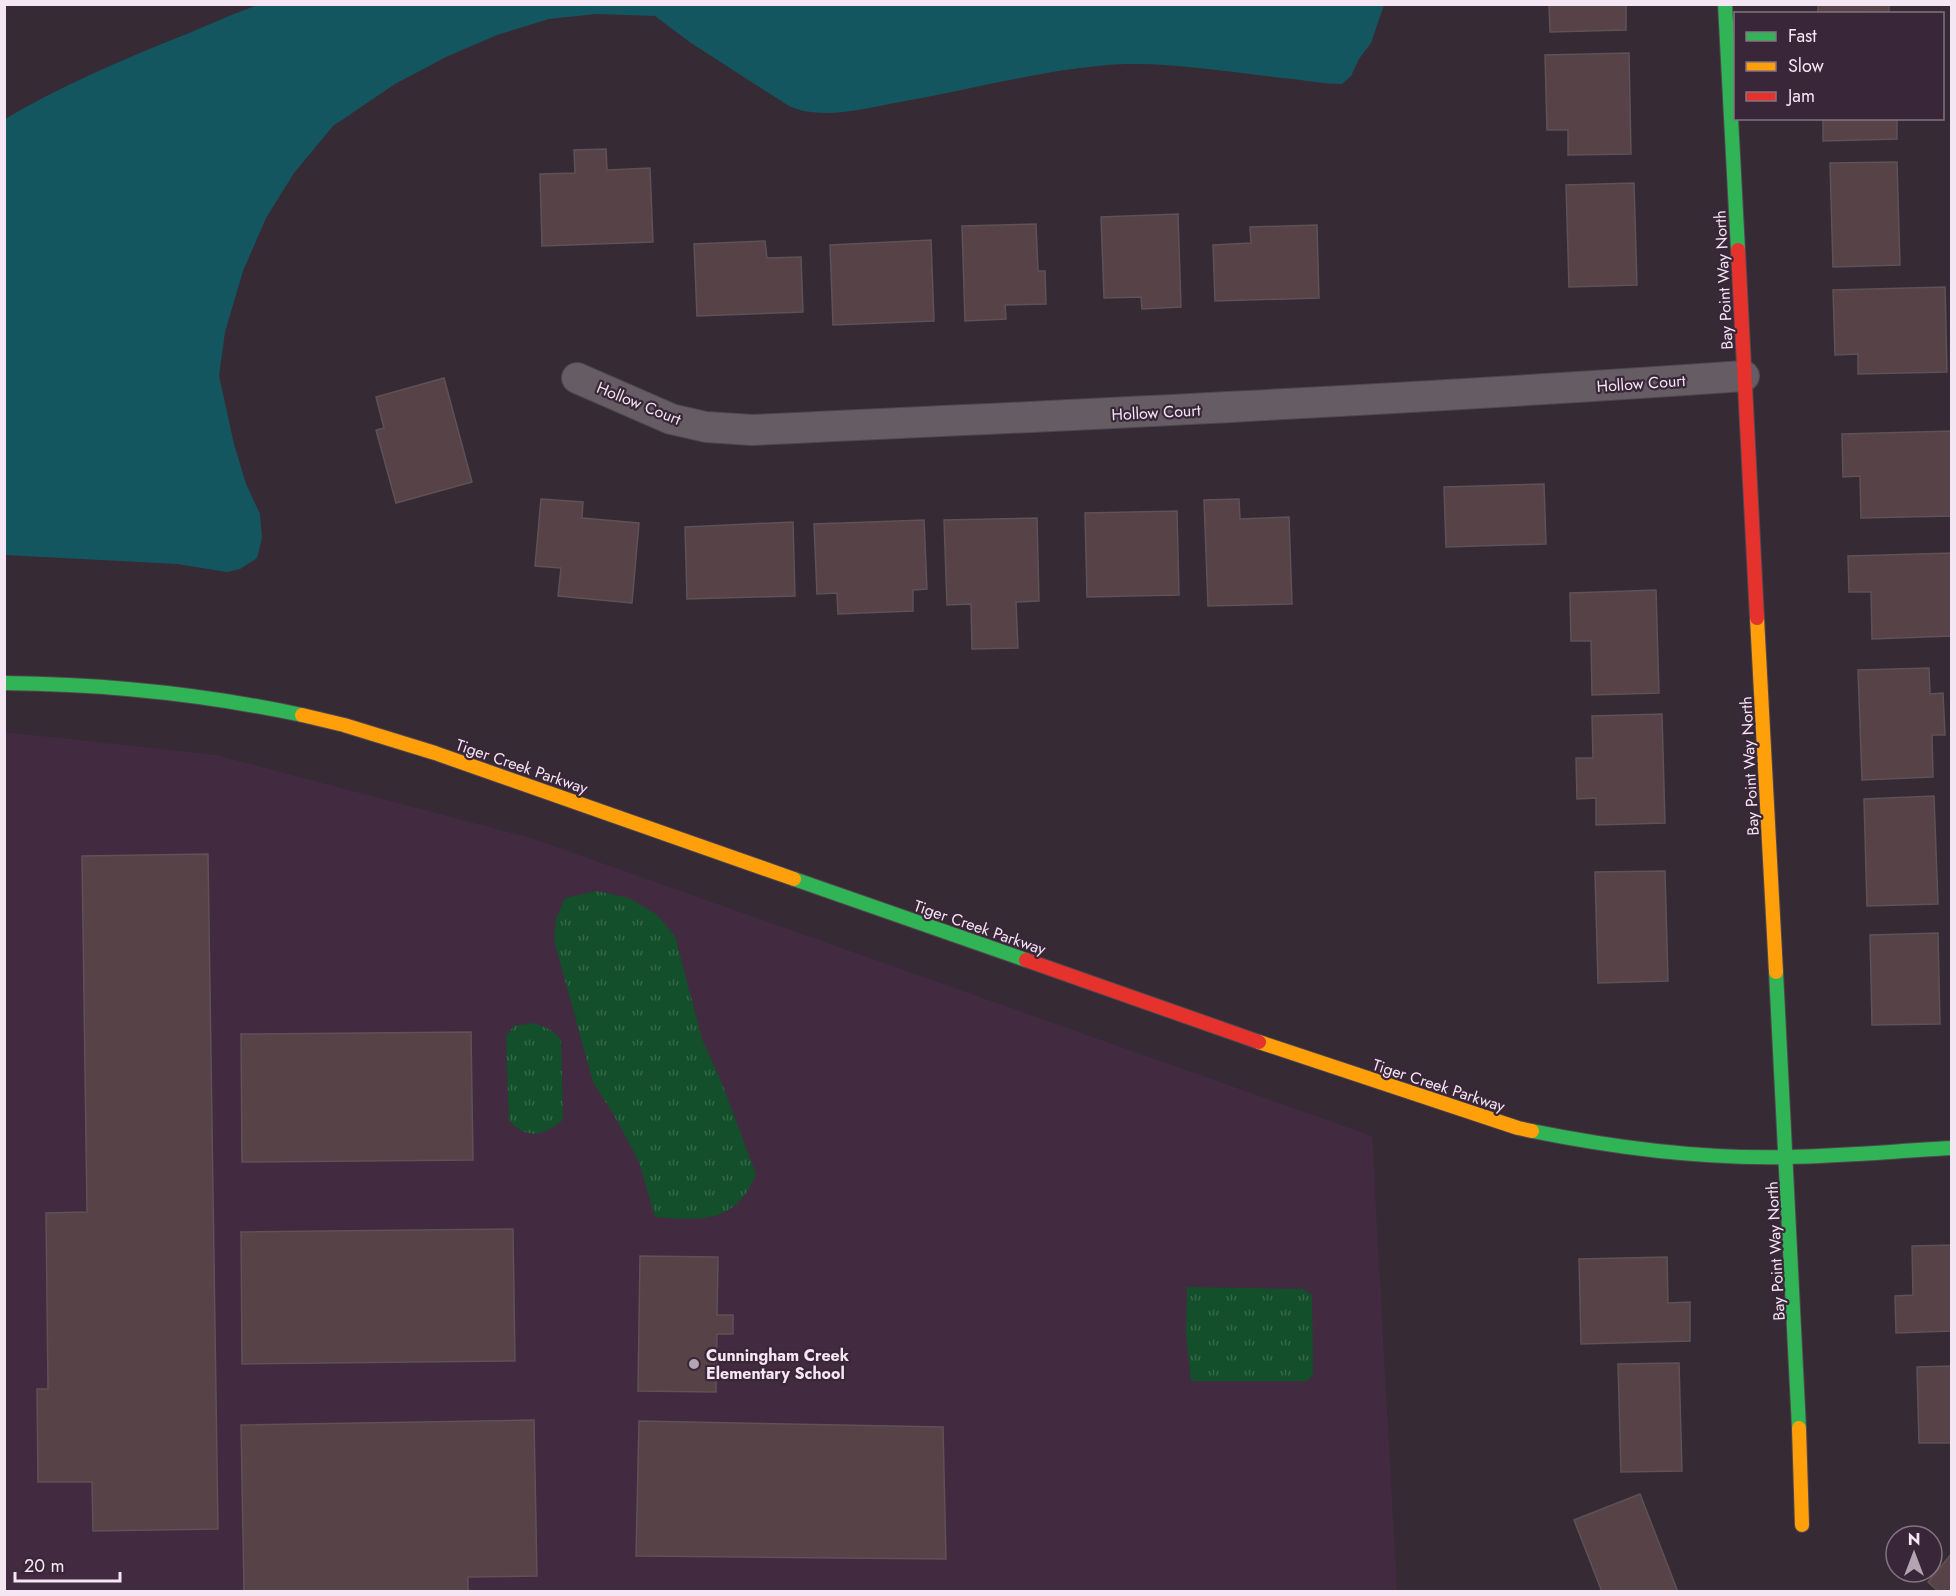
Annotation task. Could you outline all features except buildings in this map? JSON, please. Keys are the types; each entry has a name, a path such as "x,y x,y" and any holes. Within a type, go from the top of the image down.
{"street":[{"name":"Bay Point Way North","path":"1725,4 1797,1366 1802,1525"},
{"name":"Hollow Court","path":"577,378 671,419 706,427 752,430 1487,394 1744,376"},
{"name":"Tiger Creek Parkway","path":"4,683 68,683 151,690 247,704 342,725 435,753 1292,1054 1518,1128 1582,1141 1677,1153 1786,1157 1952,1148"}],"shaded area":[{"name":"Cunningham Creek Elementary School","path":"5,732 216,755 531,838 1372,1136 1397,1591 5,1592"}],"green space":[{"path":"597,891 629,898 656,914 675,936 702,1039 721,1081 756,1174 739,1202 716,1215 688,1219 655,1217 639,1162 593,1082 554,940 556,919 565,898"},
{"path":"534,1023 551,1030 561,1039 563,1120 549,1130 536,1134 523,1131 509,1121 506,1036 514,1026"},
{"path":"1187,1287 1303,1289 1312,1295 1313,1374 1307,1381 1191,1381 1186,1333"}],"water":[{"path":"261,4 1384,5 1371,43 1359,59 1351,76 1342,84 1152,64 1107,65 1029,76 873,107 830,113 815,113 789,106 691,43 655,16 596,14 549,19 497,35 448,56 395,84 333,126 294,173 266,218 243,271 225,332 219,376 234,444 246,484 260,514 262,538 257,558 240,569 227,572 177,564 5,555 5,119 90,75"}],"traffic: fast":[{"path":"1725,4 1738,250"},
{"path":"4,683 79,685 154,691 228,701 302,715"},
{"path":"794,879 1026,960"},
{"path":"1776,972 1799,1428"},
{"path":"1532,1131 1595,1143 1723,1156 1849,1155 1952,1148"}],"traffic: slow":[{"path":"1757,618 1776,972"},
{"path":"302,715 344,725 435,753 794,879"},
{"path":"1259,1042 1532,1131"},
{"path":"1799,1428 1802,1525"}],"traffic: jam":[{"path":"1738,250 1757,618"},
{"path":"1026,960 1259,1042"}],"place":[{"name":"Cunningham Creek Elementary School","path":"694,1364"}]}
